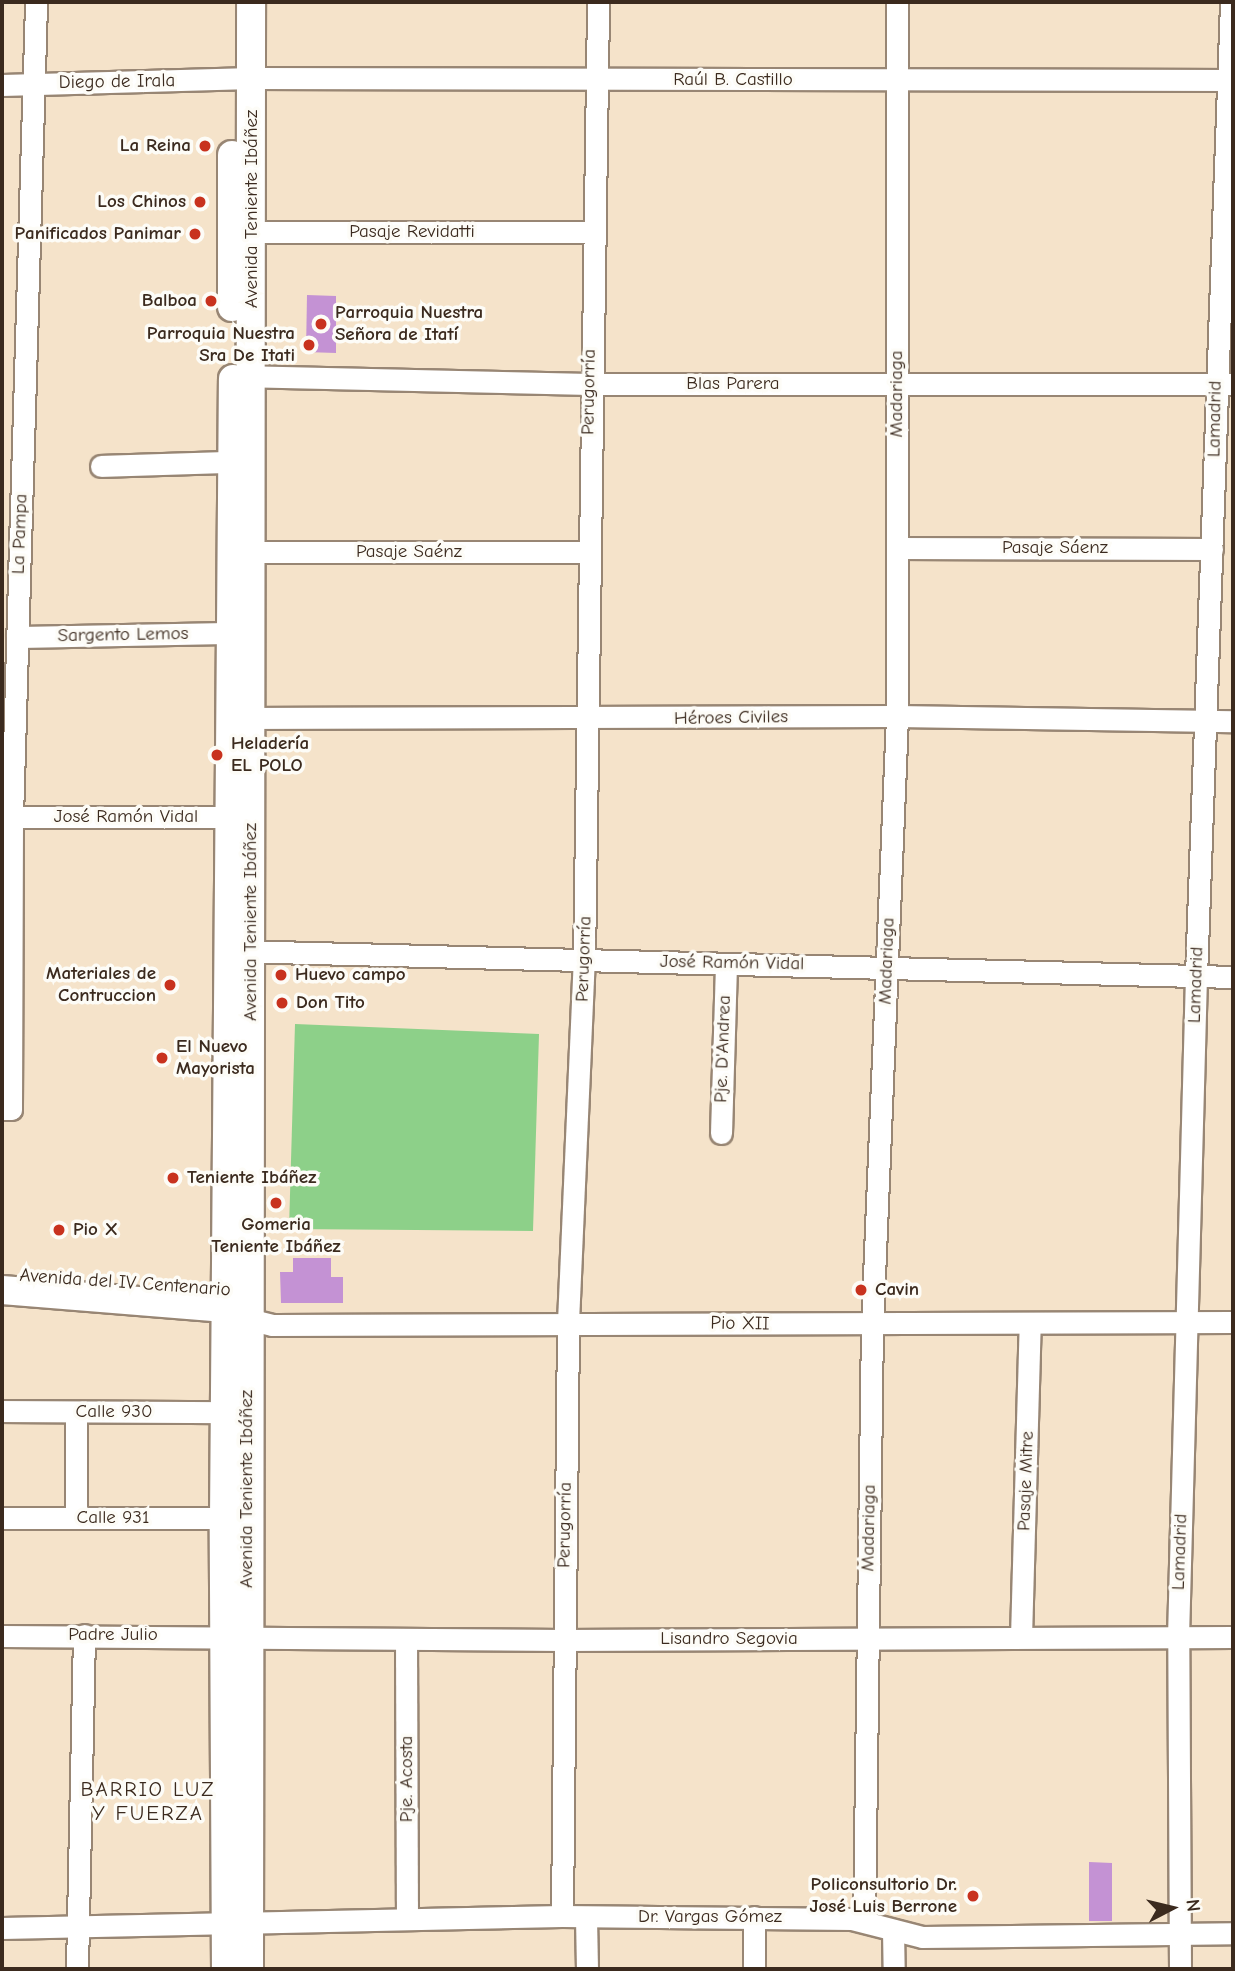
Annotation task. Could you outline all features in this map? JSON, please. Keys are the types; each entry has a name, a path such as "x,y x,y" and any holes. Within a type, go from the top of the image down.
{"main road":[{"name":"Avenida Teniente Ibáñez","path":"226,1969 236,1925 241,951 239,718 242,552 242,79 233,2"},
{"name":"Avenida Teniente Ibáñez","path":"242,79 251,2"},
{"name":"Avenida Teniente Ibáñez","path":"239,718 229,633 242,552 231,462 242,376"},
{"name":"Avenida del IV Centenario","path":"2,1273 238,1302"},
{"name":"Avenida del IV Centenario","path":"2,1290 238,1302"},
{"name":"Avenida Teniente Ibáñez","path":"236,1636 224,1518 226,1412 238,1302"},
{"name":"Avenida Teniente Ibáñez","path":"236,1925 248,1969"}],"street":[{"name":"La Pampa","path":"6,1109 7,817 17,636 11,560 36,83 36,2"},
{"name":"Perugorría","path":"562,1916 568,1322 584,961 587,552 598,2"},
{"name":"Madariaga","path":"863,1920 872,1326 897,716 897,2"},
{"name":"Lamadrid","path":"1180,1969 1177,1936 1178,1637 1196,976 1212,549 1224,384 1231,2"},
{"name":"Diego de Irala","path":"2,85 242,79"},
{"name":"Raúl B. Castillo","path":"242,79 596,82 1230,80"},
{"name":"Pasaje Revidatti","path":"242,232 592,232"},
{"name":"Blas Parera","path":"242,376 590,384 1224,384"},
{"path":"102,466 231,462"},
{"name":"Pasaje Sáenz","path":"897,548 1212,549"},
{"name":"Pasaje Saénz","path":"242,552 587,552"},
{"name":"Sargento Lemos","path":"17,636 229,633"},
{"name":"Héroes Civiles","path":"239,718 897,716 1233,721"},
{"name":"José Ramón Vidal","path":"7,817 240,817"},
{"name":"José Ramón Vidal","path":"241,951 584,961 887,965 1233,977"},
{"name":"Pje. D'Andrea","path":"721,1133 726,964"},
{"name":"Pio XII","path":"238,1302 272,1325 568,1322 872,1326 1233,1322"},
{"name":"Pasaje Mitre","path":"1021,1637 1030,1324"},
{"name":"Calle 930","path":"2,1411 226,1412"},
{"path":"76,1412 76,1518"},
{"name":"Calle 931","path":"2,1518 224,1518"},
{"path":"78,1969 76,1928 84,1635"},
{"name":"Padre Julio","path":"2,1636 236,1636"},
{"name":"Lisandro Segovia","path":"236,1636 563,1640 1233,1637"},
{"name":"Pje. Acosta","path":"406,1639 407,1919"},
{"name":"Dr. Vargas Gómez","path":"2,1928 562,1916 863,1920 922,1937 1177,1936 1233,1933"},
{"path":"586,1917 587,1969"},
{"path":"754,1917 754,1969"},
{"path":"893,1930 894,1969"}],"green space":[{"path":"295,1024 539,1034 533,1231 289,1229"}],"building":[{"name":"Parroquia Nuestra Señora de Itatí","path":"307,295 336,296 336,353 306,352"},
{"path":"293,1258 331,1258 331,1277 343,1277 343,1303 281,1303 280,1272 293,1272"},
{"path":"1089,1862 1112,1863 1112,1921 1089,1921"}],"place":[{"name":"La Reina","path":"205,146"},
{"name":"Los Chinos","path":"200,202"},
{"name":"Panificados Panimar","path":"195,234"},
{"name":"Balboa","path":"211,301"},
{"name":"Parroquia Nuestra Señora de Itatí","path":"321,324"},
{"name":"Parroquia Nuestra Sra De Itati","path":"309,345"},
{"name":"Heladería EL POLO","path":"217,755"},
{"name":"Huevo campo","path":"281,975"},
{"name":"Materiales de Contruccion","path":"170,985"},
{"name":"Don Tito","path":"282,1003"},
{"name":"El Nuevo Mayorista","path":"162,1058"},
{"name":"Teniente Ibáñez","path":"173,1178"},
{"name":"Gomeria Teniente Ibáñez","path":"276,1203"},
{"name":"Pio X","path":"59,1230"},
{"name":"Cavin","path":"861,1290"},
{"name":"Policonsultorio Dr. José Luis Berrone","path":"973,1896"}],"district":[{"name":"BARRIO LUZ Y FUERZA","path":"148,1801"}]}
